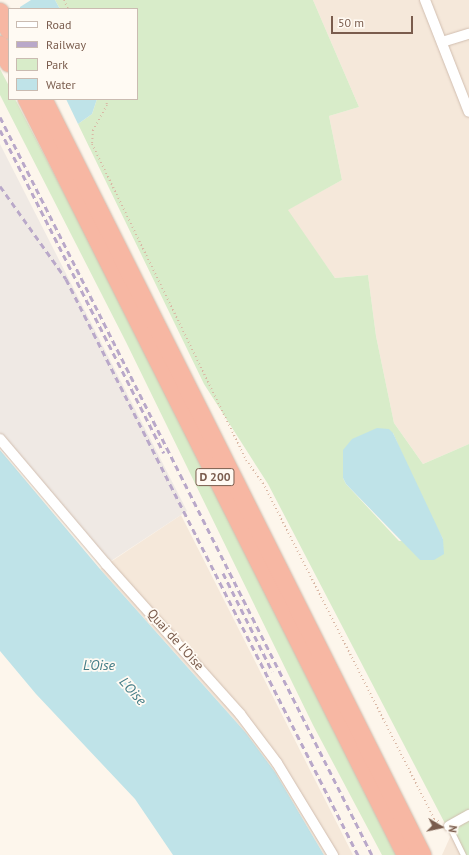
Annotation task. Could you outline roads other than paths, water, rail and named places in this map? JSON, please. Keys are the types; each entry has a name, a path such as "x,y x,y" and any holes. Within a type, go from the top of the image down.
{"highway":[{"path":"0,12 8,28"},
{"path":"0,45 8,61"},
{"name":"D 200","path":"28,100 406,855"},
{"name":"D 200","path":"44,100 422,855"}],"street":[{"path":"425,0 469,112"},
{"path":"442,42 469,34"},
{"name":"Quai de l'Oise","path":"0,439 106,564 240,714 284,775 332,855"},
{"path":"449,826 469,815"}],"lane":[{"path":"449,826 463,855"}],"water":[{"path":"31,0 55,0 59,8 20,8"},
{"path":"66,100 97,100 92,114 78,124"},
{"path":"377,428 389,429 393,433 443,539 444,554 434,560 420,560 346,484 343,478 343,450 352,439"},
{"name":"L’Oise","path":"0,450 100,569 246,733 275,772 324,855 173,855 135,799 36,694 0,651"}],"railway":[{"path":"0,117 372,855"},
{"path":"0,130 164,453"},
{"path":"0,186 66,279 358,855"},
{"path":"223,573 272,671"}],"water label":[{"name":"L'Oise","path":"133,691"}]}
